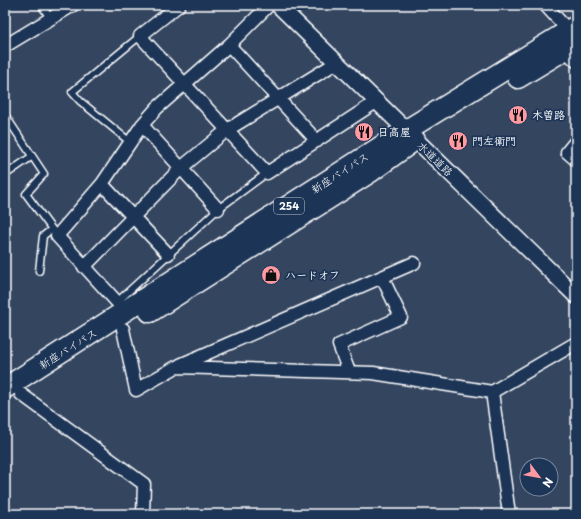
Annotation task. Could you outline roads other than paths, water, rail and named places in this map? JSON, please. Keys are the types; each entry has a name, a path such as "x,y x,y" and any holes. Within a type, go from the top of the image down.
{"highway":[{"name":"新座バイパス","path":"10,395 122,314 410,135 572,42"}],"street":[{"path":"5,46 73,5"},
{"path":"179,5 140,36 267,173 376,102"},
{"path":"269,5 229,45 184,83 142,125 102,184 54,233 122,314 136,390 176,367 414,263"},
{"name":"水道道路","path":"278,5 576,296"},
{"path":"545,5 572,42"},
{"path":"229,45 278,100 318,141"},
{"path":"84,267 132,216 181,168 228,130 336,63"},
{"path":"142,125 218,209"},
{"path":"576,141 567,152 576,160"},
{"path":"102,184 168,254"},
{"path":"349,372 339,345 401,317 382,277"},
{"path":"176,367 372,373 492,392 576,343"},
{"path":"492,392 509,514"},
{"path":"10,395 144,484 143,514"}],"lane":[{"path":"41,5 51,18"},
{"path":"130,142 80,101 72,92 140,36"},
{"path":"5,115 31,157 44,174 26,194 54,233 43,236 39,270"},
{"path":"5,175 31,157"},
{"path":"122,314 168,254 218,209 267,173"}],"place":[{"name":"木曽路","path":"518,115"},
{"name":"日高屋","path":"364,132"},
{"name":"門左衛門","path":"458,141"},
{"name":"ハードオフ","path":"271,275"}]}
